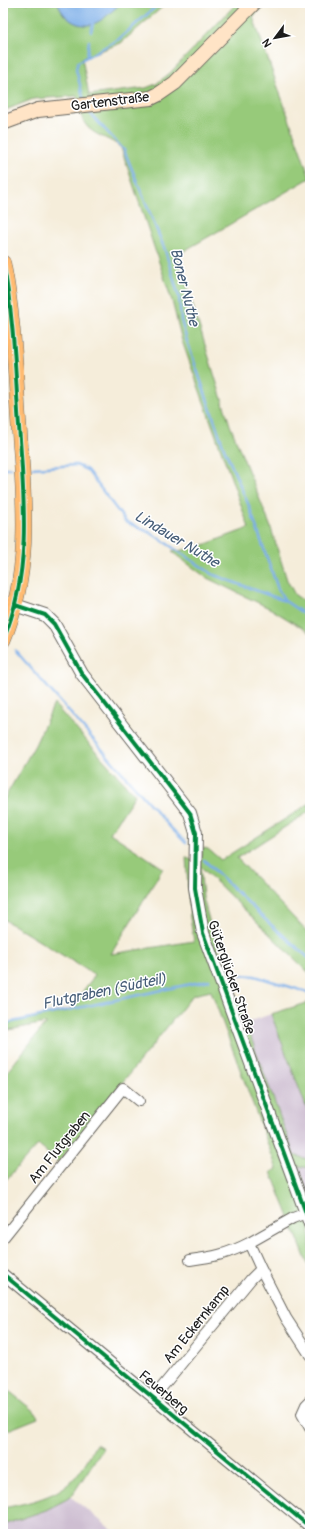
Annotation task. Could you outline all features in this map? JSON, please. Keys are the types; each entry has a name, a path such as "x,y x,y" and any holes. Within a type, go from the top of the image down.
{"main road":[{"name":"Gartenstraße","path":"3,123 31,111 151,98 167,90 214,45 254,3"},
{"path":"3,263 14,339 21,453 24,546 21,578 15,606 5,635"}],"street":[{"name":"Güterglücker Straße","path":"15,606 45,615 54,624 82,674 190,813 195,825 194,872 200,917 207,946 308,1218"},
{"name":"Am Flutgraben","path":"3,1238 123,1088 139,1101"},
{"path":"190,1260 230,1253 293,1218 308,1218"},
{"path":"249,1243 286,1318 310,1355"},
{"name":"Am Eckernkamp","path":"154,1398 251,1279 261,1269"},
{"name":"Feuerberg","path":"3,1274 310,1527"},
{"path":"310,1401 306,1405 302,1414 310,1428"}],"shaded area":[{"path":"271,1014 310,1117 310,1160 294,1155 246,1023"},
{"path":"298,1165 310,1168 310,1198"},
{"path":"71,1497 117,1534 3,1534 3,1525 46,1510"}],"green space":[{"path":"3,3 58,3 64,15 93,24 121,3 167,3 121,43 82,58 89,95 146,88 156,84 170,73 237,3 266,3 253,17 310,178 177,255 230,425 270,525 287,580 295,595 310,605 310,633 271,609 207,578 172,552 198,547 249,528 182,341 172,301 121,148 97,134 87,126 80,111 77,96 33,99 3,111"},
{"path":"54,704 135,795 110,833 163,868 111,954 194,941 190,918 186,857 200,865 203,848 208,849 221,860 310,803 310,811 237,858 310,935 310,974 200,866 203,898 212,931 294,1155 310,1160 310,1168 298,1166 310,1198 310,1270 271,1172 277,1169 211,991 193,995 58,1162 38,1145 3,1183 3,1077 46,1023 3,1031 3,1024 68,1011 95,975 3,919 3,801 35,745"},
{"path":"310,1002 310,1117 271,1014"},
{"path":"3,1386 36,1413 38,1418 3,1432"},
{"path":"96,1444 103,1448 71,1497 46,1510 3,1525 3,1508 42,1498 61,1489 79,1472"}],"water":[{"path":"58,3 121,3 108,15 93,24 81,25 71,21 63,13"}],"waterway":[{"name":"Boner Nuthe","path":"84,101 76,69 78,62 119,39 160,3"},
{"path":"91,31 93,24"},
{"path":"87,56 89,41"},
{"name":"Boner Nuthe","path":"87,110 124,150 165,250 179,297 181,320 187,341 224,448 249,506 278,589 285,601"},
{"name":"Lindauer Nuthe","path":"32,468 76,465 87,470 126,522 151,533 214,575 285,601 310,618"},
{"name":"Lindauer Nuthe","path":"3,468 12,468"},
{"name":"Lindauer Nuthe","path":"15,650 170,827 186,843"},
{"path":"204,860 269,923 310,959"},
{"name":"Flutgraben (Südteil)","path":"231,974 255,976 310,993"},
{"name":"Flutgraben (Südteil)","path":"3,1024 209,980"}],"cycle path":[{"path":"3,263 13,337 24,499 23,556 19,585 13,613 3,640"},
{"path":"15,605 45,615 54,624 82,674 190,813 196,833 195,888 203,933 310,1224"},
{"path":"3,1274 310,1527"}]}
